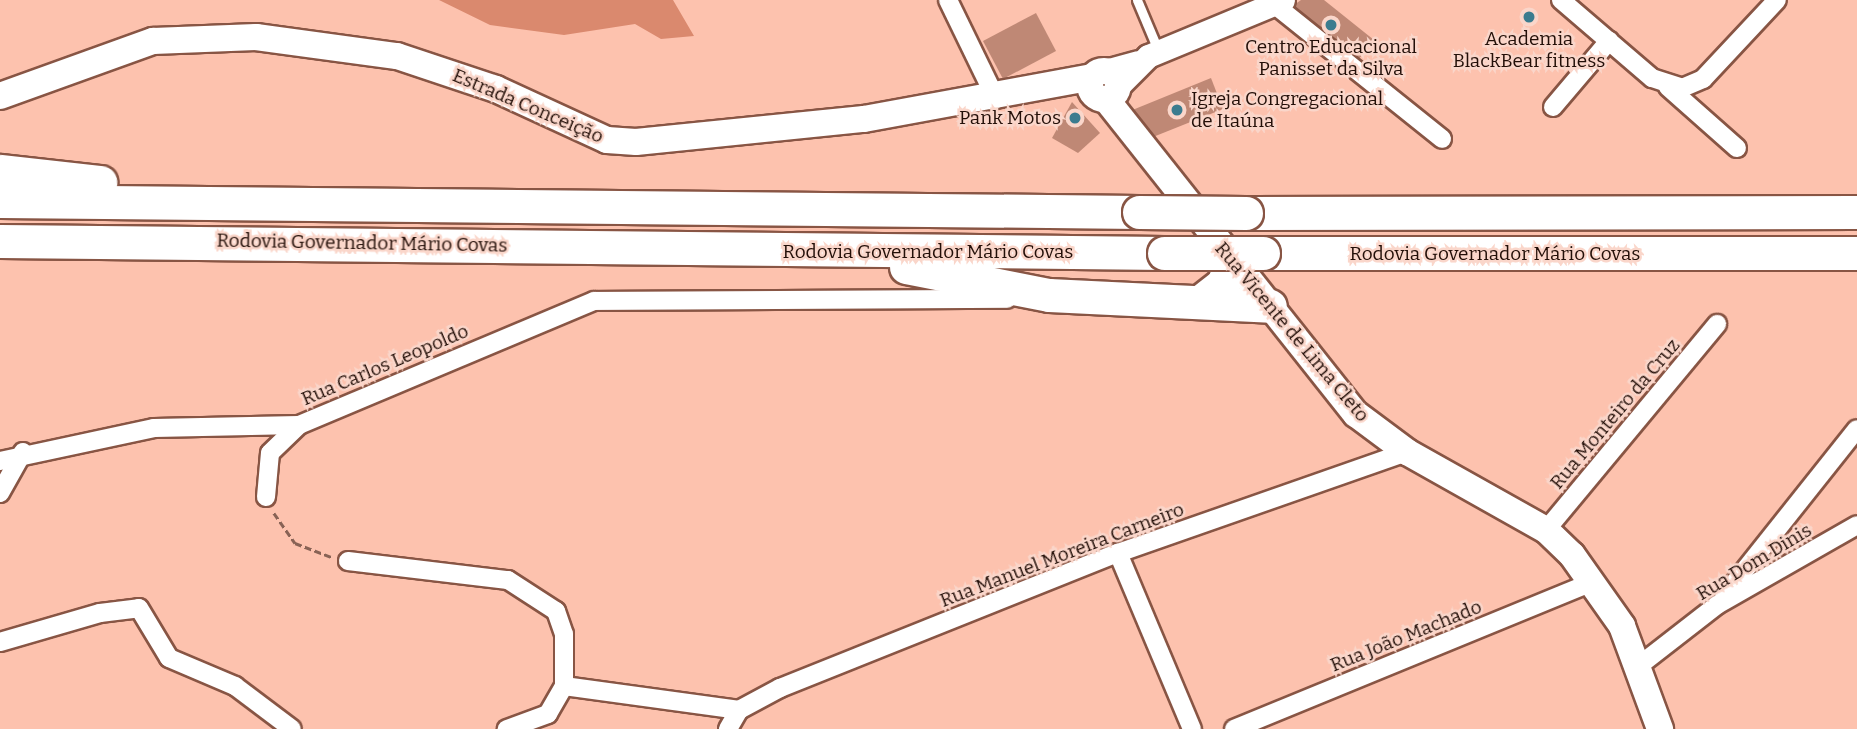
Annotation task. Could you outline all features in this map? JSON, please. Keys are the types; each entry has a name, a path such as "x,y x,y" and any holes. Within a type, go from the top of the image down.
{"highway":[{"path":"0,171 106,183 273,185 416,203"},
{"name":"Rodovia Governador Mário Covas","path":"0,201 1246,213 1857,212"},
{"name":"Rodovia Governador Mário Covas","path":"0,241 1164,253 1248,257 1857,253"},
{"path":"754,250 902,267 1049,295 1270,306"},
{"path":"1201,301 1223,284 1248,257"}],"main road":[{"name":"Estrada Conceição","path":"0,96 102,56 153,41 207,36 397,56 496,89 607,140 725,135 1099,86"},
{"name":"Rua Vicente de Lima Cleto","path":"1099,86 1125,124 1248,257 1270,306 1356,414 1407,452 1546,530 1594,581 1641,664 1660,729"}],"street":[{"path":"948,0 996,99"},
{"path":"1561,0 1737,148"},
{"path":"1668,88 1703,79 1777,0"},
{"path":"1099,86 1159,51 1279,3 1442,139"},
{"path":"1553,107 1609,41"},
{"name":"Rua Carlos Leopoldo","path":"266,497 270,453 299,425 594,300 1049,295"},
{"name":"Rua Monteiro da Cruz","path":"1546,530 1717,324"},
{"path":"0,461 23,452 154,428 299,425"},
{"path":"1717,605 1857,429"},
{"path":"0,493 23,452"},
{"name":"Rua Manuel Moreira Carneiro","path":"739,710 1118,553 1407,452"},
{"name":"Rua Dom Dinis","path":"1641,664 1717,605 1857,526"},
{"path":"1118,553 1192,729"},
{"path":"348,561 459,570 537,594 556,611 564,634 564,686 548,714 507,729"},
{"name":"Rua João Machado","path":"1234,729 1594,581"},
{"path":"0,642 100,613 139,608 169,658 234,686 292,729"},
{"path":"564,686 739,710 728,729"}],"lane":[{"path":"1137,0 1159,51"}],"path":[{"path":"266,497 295,543 348,561"}],"shaded area":[{"path":"439,0 673,0 694,36 661,39 635,24 564,35 490,25"}],"building":[{"name":"Centro Educacional Panisset da Silva","path":"1301,0 1324,0 1374,40 1355,64 1287,10"},
{"path":"1036,13 1056,51 1003,79 983,41"},
{"name":"Igreja Congregacional de Itaúna","path":"1211,78 1223,109 1143,141 1130,111"},
{"name":"Pank Motos","path":"1072,102 1100,133 1078,153 1052,138"}],"place":[{"name":"Academia BlackBear fitness","path":"1529,17"},
{"name":"Centro Educacional Panisset da Silva","path":"1331,25"},
{"name":"Igreja Congregacional de Itaúna","path":"1177,110"},
{"name":"Pank Motos","path":"1075,118"}]}
